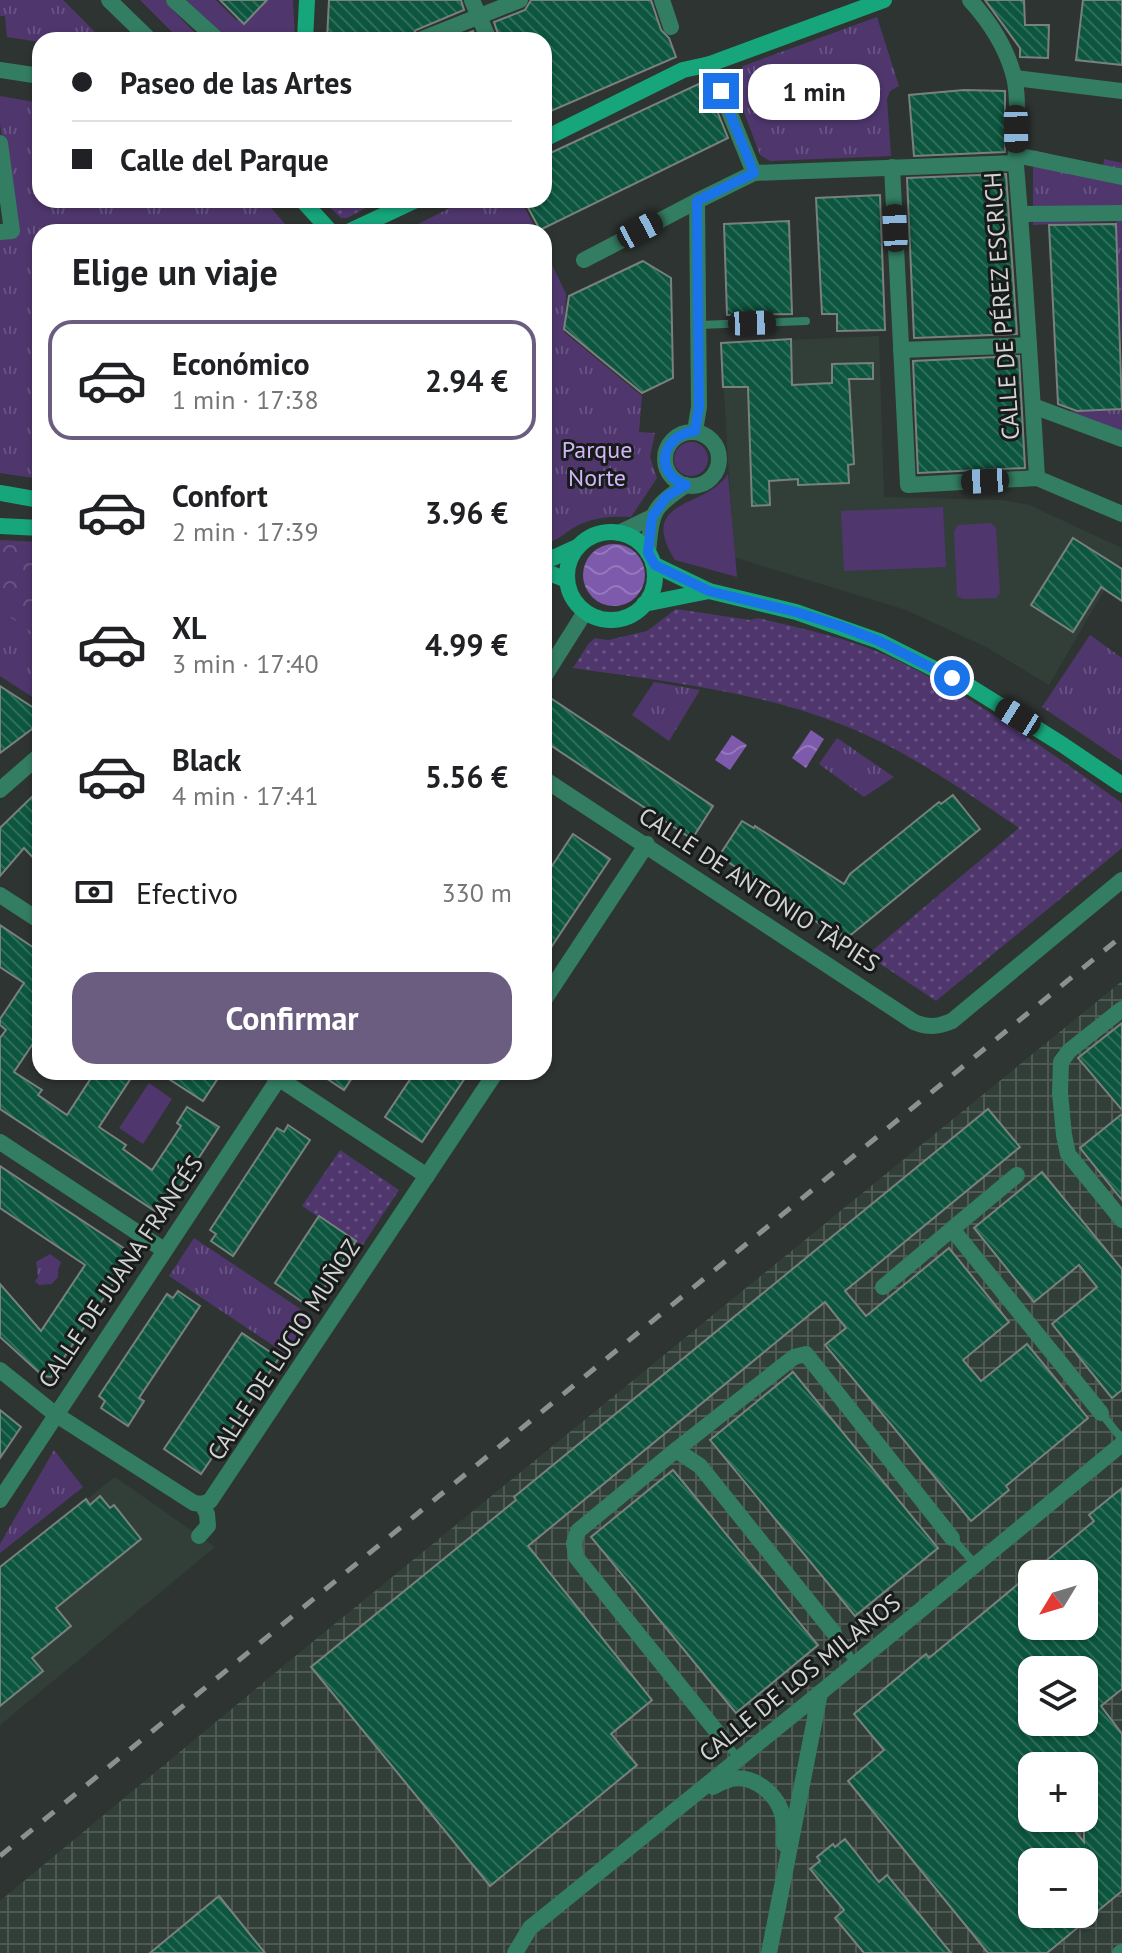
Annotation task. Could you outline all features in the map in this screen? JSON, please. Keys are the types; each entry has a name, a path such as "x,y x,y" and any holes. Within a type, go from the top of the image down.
{"main road":[{"path":"305,32 307,0"},
{"path":"552,135 683,70 710,64 884,0"},
{"path":"309,208 324,224"},
{"path":"365,224 399,208"},
{"path":"0,493 32,499"},
{"path":"0,526 32,528"},
{"path":"552,558 605,533 619,533 633,538 651,559 709,591 796,612 879,641 972,688 1122,785"},
{"path":"579,546 567,568 567,580 575,601 585,612 598,618 613,620 628,617 644,604 654,588 651,559"},
{"path":"552,574 567,580"},
{"path":"644,604 709,591"}],"street":[{"path":"109,0 142,32"},
{"path":"174,0 209,32"},
{"path":"472,0 486,32"},
{"path":"440,32 520,0"},
{"path":"662,0 671,27"},
{"name":"CALLE DE PÉREZ ESCRICH","path":"970,0 988,19 1000,39 1015,78 1016,159 1037,478"},
{"path":"710,64 754,173"},
{"path":"0,70 32,75"},
{"path":"1015,78 1122,91"},
{"path":"0,143 6,232"},
{"path":"584,260 754,173 1016,159 1122,177"},
{"path":"892,167 908,485 1037,478 1122,514"},
{"path":"695,431 699,407 697,201"},
{"path":"1022,214 1122,213"},
{"path":"901,350 1029,345"},
{"path":"1033,406 1122,439"},
{"path":"619,533 652,517 666,497 671,475 665,455 675,437 695,431 714,442 719,462 716,472 699,485 686,485 666,497"},
{"path":"671,475 686,485"},
{"path":"651,559 652,517"},
{"path":"552,664 585,612"},
{"path":"0,790 32,762"},
{"name":"CALLE DE ANTONIO TÀPIES","path":"552,784 926,1027 952,1021 1122,880"},
{"path":"552,988 647,844"},
{"path":"0,895 32,916"},
{"path":"1122,1009 1069,1051 1061,1062 1060,1093 1068,1154 1122,1220"},
{"name":"CALLE DE JUANA FRANCÉS","path":"0,1500 273,1080"},
{"path":"286,1080 427,1176"},
{"name":"CALLE DE LUCIO MUÑOZ","path":"202,1504 210,1501 219,1491 491,1080"},
{"path":"0,1142 164,1250"},
{"path":"883,1287 1017,1175"},
{"path":"952,1229 1101,1413"},
{"path":"721,1737 576,1557 574,1543 578,1531 794,1357 806,1354 952,1538"},
{"path":"0,1370 55,1414 194,1503 202,1504 208,1526 199,1536"},
{"name":"CALLE DE LOS MILANOS","path":"515,1953 530,1928 976,1565 1122,1441"},
{"path":"676,1450 700,1466 834,1633"},
{"path":"769,1953 820,1693"},
{"path":"696,1793 733,1779 751,1781 764,1788 778,1803 783,1817 785,1872"}],"lane":[{"path":"698,325 806,321"},
{"path":"1101,1413 1122,1441"},
{"path":"952,1538 976,1565"},
{"path":"834,1633 855,1664"},
{"path":"721,1737 739,1759"}],"shaded area":[{"path":"879,336 884,497 1003,500 1029,505 1122,548 1122,560 1049,685 986,647 906,610 734,557 721,343"},
{"path":"1122,981 1122,1953 0,1953 0,1901"},
{"path":"115,1477 215,1547 0,1725 0,1567"}],"green space":[{"path":"0,0 63,0 95,32 32,32 32,41 7,37 5,16 0,16"},
{"path":"140,0 168,0 166,3 194,32 172,32"},
{"path":"186,0 216,0 236,20 256,0 293,0 295,32 221,32"},
{"path":"877,17 899,86 890,91 887,99 891,156 770,161 760,155 735,88 736,76 743,66"},
{"path":"0,96 32,102 32,208 271,208 285,224 32,224 32,478 0,473 0,236 15,234 0,123"},
{"path":"1033,150 1103,167 1104,159 1122,163 1122,349 1116,221 1033,225"},
{"path":"330,208 366,208 347,218 341,218"},
{"path":"450,208 525,208 533,224 418,224"},
{"name":"Parque Norte","path":"552,265 566,294 564,332 642,396 639,432 655,433 650,457 657,478 631,517 594,519 552,541"},
{"path":"1122,409 1122,446 1059,412"},
{"path":"691,442 703,447 708,459 703,471 691,476 679,471 674,459 679,447"},
{"path":"728,474 737,577 675,560 665,540 664,525 669,515 718,485"},
{"path":"943,507 946,567 844,571 841,511"},
{"path":"991,523 996,528 1000,593 996,598 963,599 957,596 954,531 958,525"},
{"path":"0,540 32,542 32,632 0,611"},
{"path":"676,609 750,620 758,618 807,630 872,650 919,671 1008,724 1122,803 1122,848 936,1001 867,955 1019,828 907,756 835,722 739,694 573,668 595,638 608,640 647,631"},
{"path":"0,611 32,632 32,697 0,676"},
{"path":"1090,635 1122,658 1122,761 1042,707"},
{"path":"654,682 700,690 669,741 632,715"},
{"path":"837,738 894,777 864,797 819,764"},
{"path":"149,1083 172,1099 143,1144 119,1128"},
{"path":"340,1150 399,1190 362,1246 302,1206"},
{"path":"194,1238 314,1318 289,1356 169,1276"},
{"path":"50,1254 61,1262 58,1277 52,1284 39,1285 35,1281 38,1277 36,1262"},
{"path":"54,1450 83,1487 0,1553 0,1544"}],"water":[{"path":"614,544 626,546 636,553 643,563 643,587 636,597 626,604 614,606 602,604 592,597 585,587 583,575 585,563 592,553 602,546"},
{"path":"811,730 824,739 806,768 792,758"},
{"path":"732,735 747,745 730,770 715,760"}],"building":[{"path":"220,0 267,0 244,24"},
{"path":"329,0 461,0 464,10 415,32 327,32"},
{"path":"531,0 651,0 661,30 669,38 676,57 552,111 552,32 497,32 494,22 525,10"},
{"path":"985,0 1024,0 1025,25 1049,25 1048,58 1020,57 1020,48"},
{"path":"1083,0 1122,0 1122,65 1076,60"},
{"path":"705,81 728,138 552,224 537,224 528,208 552,208 552,152"},
{"path":"964,90 1005,91 1005,152 914,156 909,95"},
{"path":"1006,174 1017,334 914,338 907,178"},
{"path":"880,195 885,330 837,331 837,314 822,314 816,198"},
{"path":"789,221 792,314 727,315 724,224"},
{"path":"1116,224 1122,409 1077,411 1058,404 1049,225"},
{"path":"643,261 671,278 673,378 642,393 564,329 569,296"},
{"path":"791,339 792,385 832,383 832,364 873,363 873,379 849,379 854,464 848,465 849,483 798,485 798,479 769,481 770,505 752,506 748,387 723,387 721,343"},
{"path":"1019,356 1025,468 918,473 913,361"},
{"path":"1073,538 1122,569 1122,601 1101,587 1073,632 1031,605"},
{"path":"0,686 32,707 32,729 0,753"},
{"path":"552,699 713,806 692,839 552,746"},
{"path":"953,795 980,829 847,938 842,934 839,937 719,856 742,821 755,826 844,884 850,874 939,802 941,804"},
{"path":"32,797 32,856 24,848 0,876 0,828"},
{"path":"573,834 610,859 552,946 552,866"},
{"path":"0,925 32,947 32,1045 14,1072 42,1090 38,1095 67,1115 90,1080 130,1080 99,1127 126,1145 123,1149 152,1170 181,1126 177,1123 187,1107 219,1127 161,1215 0,1109 0,1038 6,1030 0,1025 0,1019 24,983 0,967"},
{"path":"1122,1023 1122,1110 1078,1058"},
{"path":"170,1080 217,1080 203,1101"},
{"path":"329,1080 351,1080 344,1090"},
{"path":"410,1080 464,1080 422,1142 385,1117"},
{"path":"988,1109 1020,1147 845,1291 866,1316 949,1248 1009,1322 963,1360 981,1381 1027,1344 1088,1418 1006,1486 1009,1490 971,1521 825,1345 846,1328 825,1302 528,1546 652,1700 611,1734 637,1765 490,1886 311,1667"},
{"path":"1122,1114 1122,1200 1080,1148"},
{"path":"288,1125 310,1140 233,1256 211,1241 216,1234 210,1230 277,1128 284,1132"},
{"path":"0,1166 128,1251 131,1257 51,1377 43,1376 0,1337 0,1284 41,1331 85,1265 0,1208"},
{"path":"1042,1172 1122,1269 1122,1390 1112,1398 1052,1324 1097,1287 1079,1265 1034,1302 974,1228"},
{"path":"319,1216 356,1241 311,1308 275,1283"},
{"path":"178,1291 200,1306 139,1398 144,1401 128,1426 101,1408 105,1401 99,1396 167,1294 173,1298"},
{"path":"242,1333 279,1358 201,1474 164,1449"},
{"path":"793,1372 938,1548 855,1616 710,1440"},
{"path":"0,1410 21,1427 0,1458"},
{"path":"673,1470 818,1645 736,1713 591,1537"},
{"path":"1122,1488 1122,1689 1101,1706 1122,1734 1122,1891 1098,1911 1098,1848 1018,1848 1018,1928 1077,1928 1047,1953 988,1953 848,1781 884,1750 854,1714 926,1654 929,1658 1018,1584 1018,1640 1098,1640 1098,1560 1047,1560 1094,1521 1089,1515"},
{"path":"100,1496 110,1508 114,1505 141,1539 56,1608 71,1626 32,1658 43,1671 0,1706 0,1567 86,1499 90,1505"},
{"path":"845,1839 879,1882 887,1875 951,1953 864,1953 835,1918 844,1910 810,1869 820,1861 817,1857"},
{"path":"219,1896 265,1953 150,1953"}],"railway":[{"path":"0,1856 1122,936"}],"route":[{"path":"721,91 754,173 697,201 699,407 695,431 675,437 668,446 666,467 671,475 686,485 666,497 655,511 648,553 655,565 709,591 840,626 879,641 952,678"}]}
